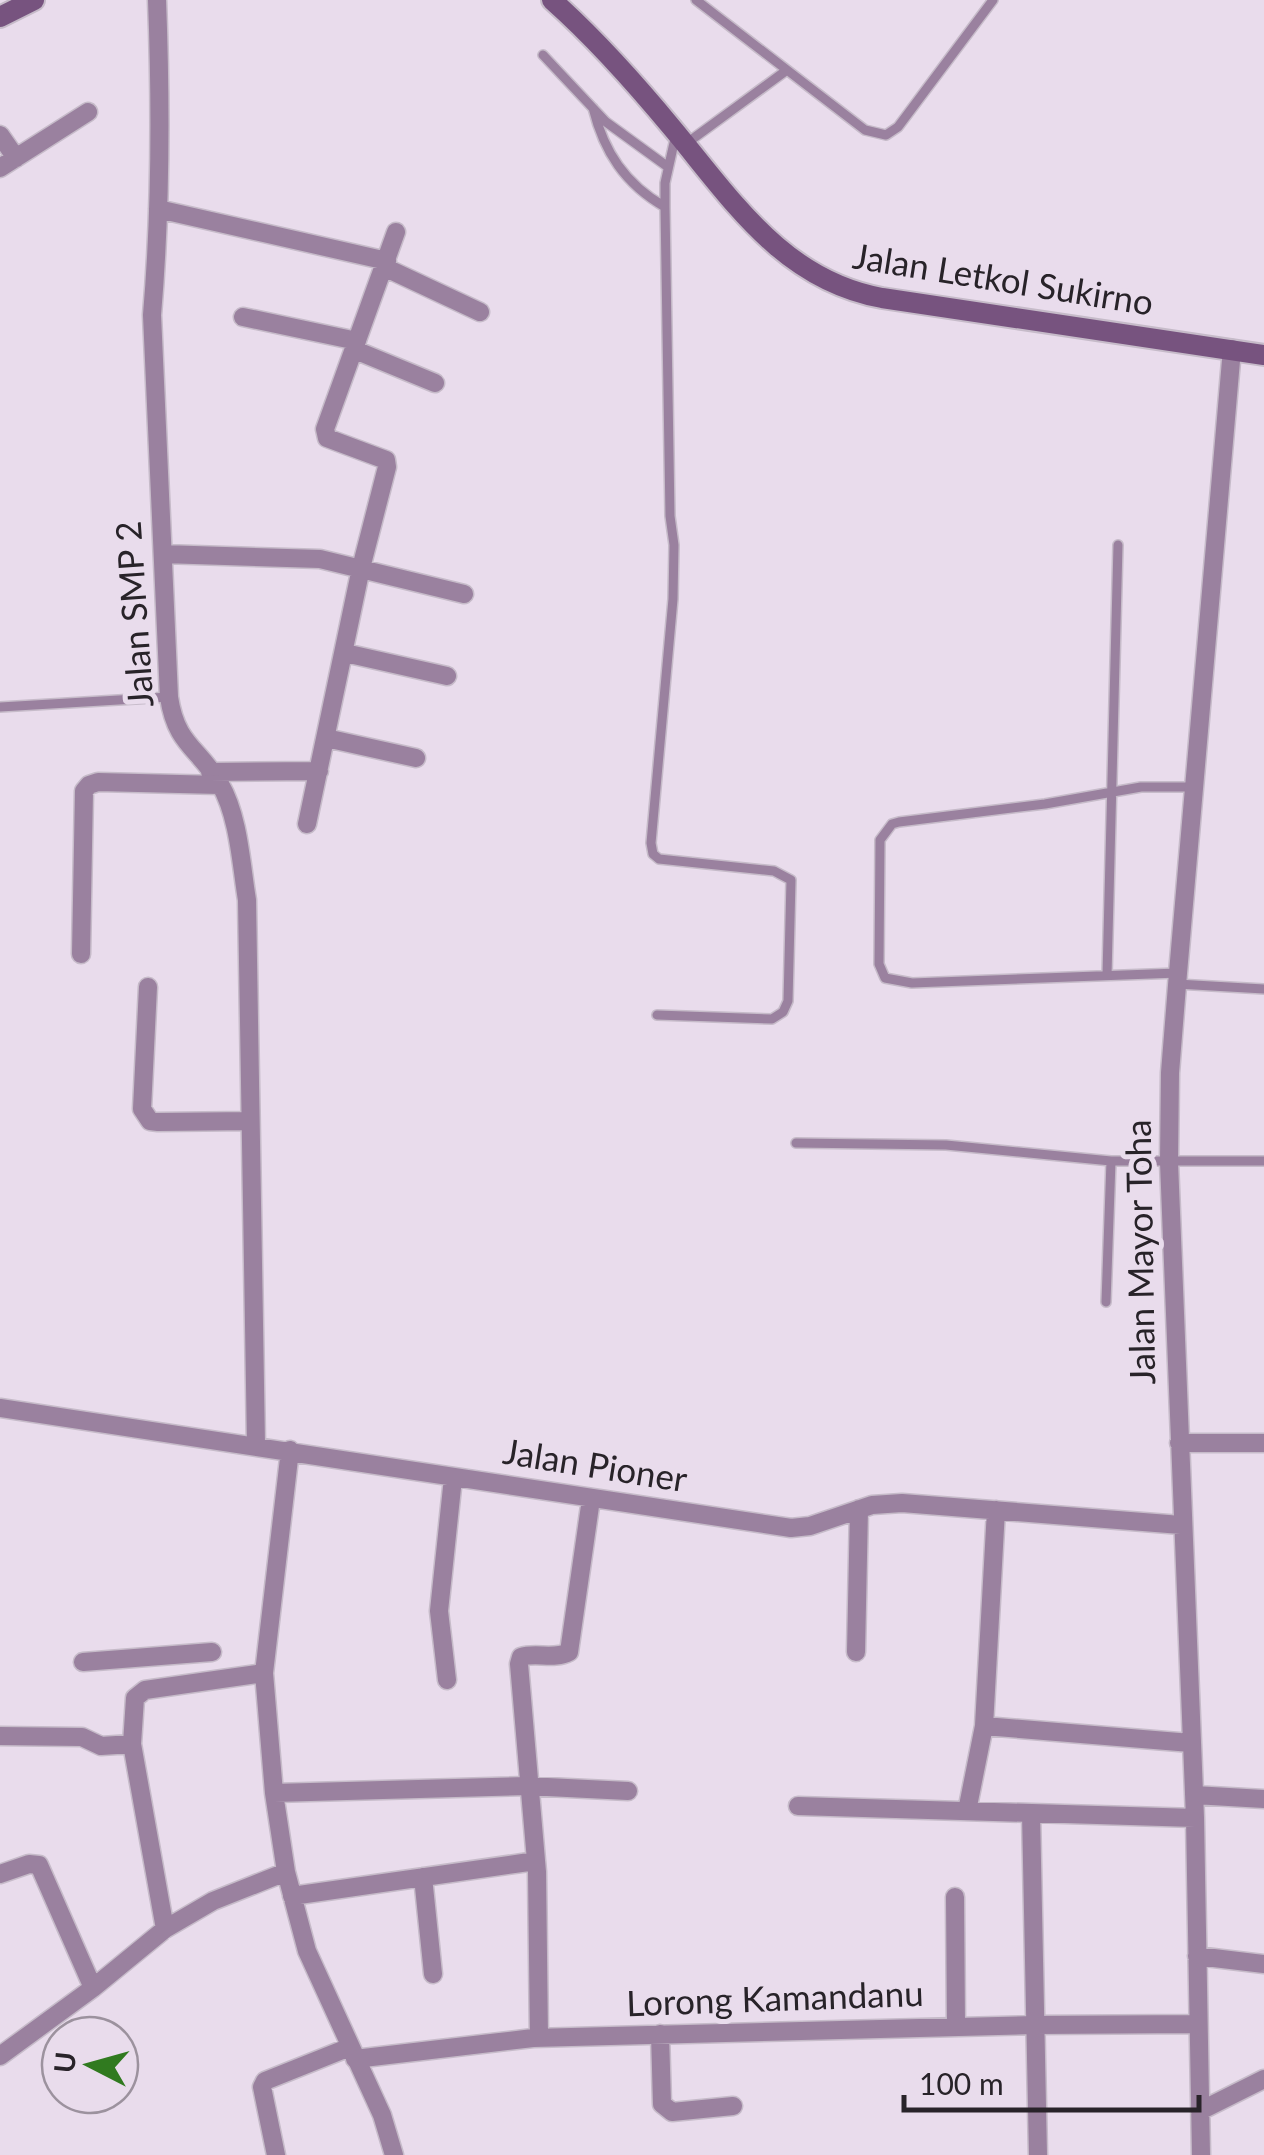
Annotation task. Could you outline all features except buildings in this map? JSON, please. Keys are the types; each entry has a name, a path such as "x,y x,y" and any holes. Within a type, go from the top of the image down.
{"main road":[{"path":"0,18 34,0"},
{"name":"Jalan Letkol Sukirno","path":"552,0 625,72 770,240 819,279 882,298 1264,355"}],"street":[{"name":"Jalan SMP 2","path":"157,0 158,209 152,315 170,697 177,730 215,778 232,816 247,900 256,1445"},
{"path":"0,135 8,163 88,112"},
{"path":"158,209 385,264 480,312"},
{"path":"307,824 386,460 327,438 325,429 396,232"},
{"path":"242,317 356,346 435,383"},
{"name":"Jalan Mayor Toha","path":"1201,2155 1194,1796 1169,1162 1170,1073 1232,349"},
{"path":"163,554 287,557 361,568 464,594"},
{"path":"345,653 447,676"},
{"path":"326,738 416,758"},
{"path":"81,954 84,792 88,784 319,771"},
{"path":"148,987 142,1109 145,1115 158,1122 250,1121"},
{"name":"Jalan Pioner","path":"0,1408 790,1528 810,1526 858,1509 902,1502 1181,1525"},
{"path":"1179,1442 1264,1443"},
{"path":"290,1450 264,1673 274,1793 286,1872 313,1966 389,2132 394,2155"},
{"path":"447,1680 439,1611 453,1478"},
{"path":"540,2038 536,1861 518,1664 527,1655 562,1656 569,1652 591,1499"},
{"path":"856,1652 858,1509"},
{"path":"967,1811 984,1726 996,1510"},
{"path":"83,1662 212,1652"},
{"path":"140,1658 145,1690"},
{"path":"165,1929 132,1744 134,1698 145,1690 264,1673"},
{"path":"984,1726 1191,1743"},
{"path":"0,1736 82,1737 101,1746 132,1744"},
{"path":"274,1793 527,1786 628,1792"},
{"path":"1194,1796 1264,1799"},
{"path":"798,1806 1194,1818"},
{"path":"1031,1813 1038,2155"},
{"path":"292,1896 536,1861"},
{"path":"0,1874 39,1864 93,1988"},
{"path":"0,2056 165,1929 213,1902 286,1872"},
{"path":"423,1877 433,1974"},
{"path":"955,1897 956,2027"},
{"path":"1197,1956 1264,1964"},
{"name":"Lorong Kamandanu","path":"276,2155 262,2087 265,2081 353,2053 540,2038 1197,2024"},
{"path":"660,2034 662,2104 666,2110 733,2106"},
{"path":"1200,2111 1264,2080"}],"lane":[{"path":"696,0 865,130 886,134 898,127 992,0"},
{"path":"543,54 606,122 668,167"},
{"path":"657,1015 772,1019 783,1012 788,1002 791,880 774,870 659,860 651,843 674,545 670,516 664,208 668,167 681,139 787,70"},
{"path":"592,107 598,128 631,186 664,208"},
{"path":"1106,975 1118,545"},
{"path":"0,707 170,697"},
{"path":"1196,787 1142,787 892,824 880,840 879,964 886,978 912,983 1106,975 1264,988"},
{"path":"796,1143 946,1145 1112,1160 1264,1161"},
{"path":"1106,1302 1112,1160"}]}
